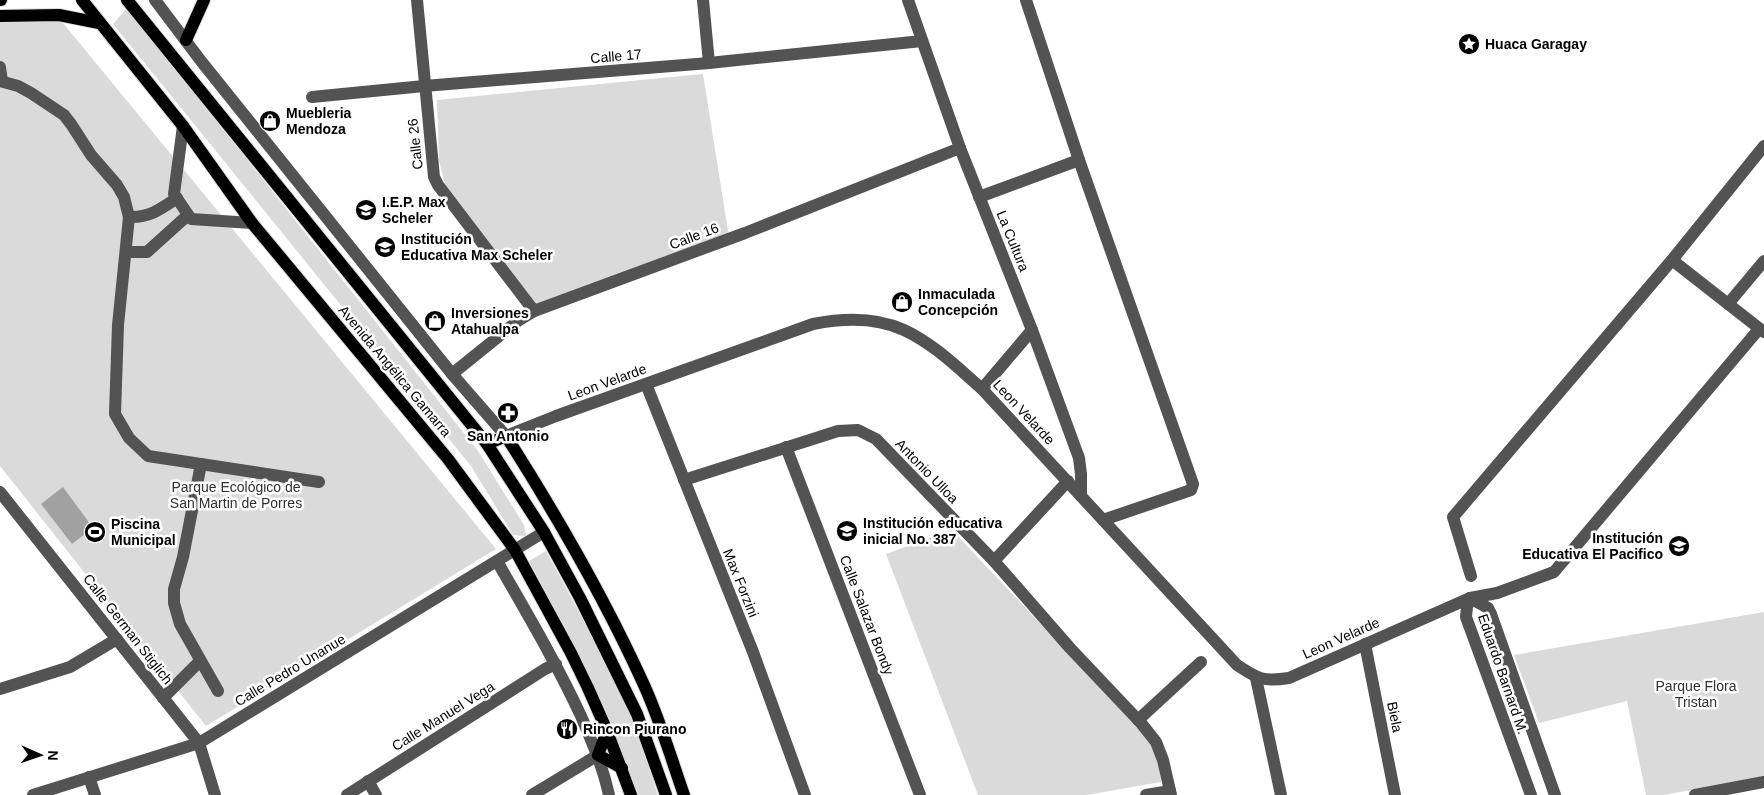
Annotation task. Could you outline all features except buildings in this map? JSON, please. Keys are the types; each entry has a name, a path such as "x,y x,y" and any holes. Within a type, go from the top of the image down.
{"main road":[{"name":"Avenida Angélica Gamarra","path":"82,0 183,126 252,223 448,459 515,550 571,653 607,731 631,795"},
{"name":"Avenida Angélica Gamarra","path":"127,0 487,444 544,532 615,667 637,714 666,795"},
{"path":"186,40 204,0"},
{"path":"0,16 59,15 99,23"},
{"path":"506,436 535,482 615,626 644,686 684,795"},
{"name":"Leon Velarde","path":"487,444 506,436"},
{"path":"607,731 598,755 622,768"}],"street":[{"path":"0,8 1,0"},
{"path":"155,0 452,374 506,436"},
{"name":"Calle 26","path":"417,0 434,177 438,185 534,311"},
{"path":"703,0 709,63"},
{"name":"La Cultura","path":"908,0 960,148 1032,330 1079,458 1081,496"},
{"path":"1026,0 1078,160 1193,484 1191,490 1103,520"},
{"name":"Calle 17","path":"312,98 424,86 709,63 922,42"},
{"path":"0,67 1,81 18,86 31,93 64,116 91,155 117,185 124,197 129,217 118,325 116,414 128,438 148,456 319,482"},
{"path":"183,126 174,194 191,220 252,223"},
{"path":"1471,576 1453,517 1672,260 1764,146"},
{"name":"Calle 16","path":"452,374 519,320 534,311 745,233 960,148"},
{"path":"979,197 1078,160"},
{"path":"129,217 140,218 158,212 177,198"},
{"path":"126,252 147,252 188,215"},
{"path":"1672,260 1762,330"},
{"path":"1728,304 1764,261"},
{"name":"Leon Velarde","path":"506,436 812,324 832,320 853,320 874,322 904,330 939,352 982,389 1237,665 1256,678 1273,680 1289,678 1470,598 1497,593 1554,572 1762,330"},
{"path":"982,389 1032,330"},
{"name":"Max Forzini","path":"646,384 752,652 805,795"},
{"name":"Antonio Ulloa","path":"684,480 838,431 858,430 876,439 994,561 1070,648 1138,720 1156,742 1163,760 1170,793"},
{"name":"Calle Salazar Bondy","path":"786,447 920,795"},
{"path":"201,464 183,557 174,589 174,603 180,624 218,691"},
{"path":"994,561 1068,481"},
{"name":"Calle German Stiglich","path":"0,492 199,743 215,795"},
{"name":"Calle Pedro Unanue","path":"34,795 199,743 544,532"},
{"path":"497,561 556,664 598,755 609,795"},
{"name":"Eduardo Barnard M.","path":"1531,795 1466,617 1470,598 1488,608 1491,614 1556,795"},
{"path":"0,689 70,668 117,639"},
{"name":"Biela","path":"1365,644 1395,795"},
{"path":"163,698 200,661"},
{"path":"1138,720 1201,662"},
{"name":"Calle Manuel Vega","path":"347,795 545,669 556,664"},
{"path":"1256,678 1280,795"},
{"path":"532,795 598,755"},
{"path":"89,777 95,795"},
{"path":"368,781 376,795"},
{"path":"1695,795 1764,782"},
{"path":"1146,795 1170,793"}],"green space":[{"path":"127,8 478,451 524,525 526,536 513,535 471,466 113,24"},
{"name":"Parque Ecológico de San Martin de Porres","path":"58,17 496,549 206,726 0,466 0,23"},
{"path":"703,74 729,237 539,308 445,184 439,161 437,100"},
{"path":"952,530 1136,725 1150,744 1159,762 1161,782 1087,795 978,795 886,554"},
{"path":"546,551 606,662 633,721 658,795 637,795 614,735 588,676 529,561"},
{"name":"Parque Flora Tristan","path":"1764,612 1764,776 1664,795 1646,795 1627,701 1539,723 1514,655"}],"shaded area":[{"path":"63,487 93,528 72,544 41,504"}],"place":[{"name":"Huaca Garagay","path":"1469,44"},
{"name":"Muebleria Mendoza","path":"270,121"},
{"name":"I.E.P. Max Scheler","path":"366,210"},
{"name":"Institución Educativa Max Scheler","path":"385,247"},
{"name":"Inmaculada Concepción","path":"902,302"},
{"name":"Inversiones Atahualpa","path":"435,321"},
{"name":"San Antonio","path":"508,413"},
{"name":"Institución educativa inicial No. 387","path":"847,531"},
{"name":"Piscina Municipal","path":"95,532"},
{"name":"Institución Educativa El Pacifico","path":"1679,546"},
{"name":"Rincon Piurano","path":"567,729"}]}
